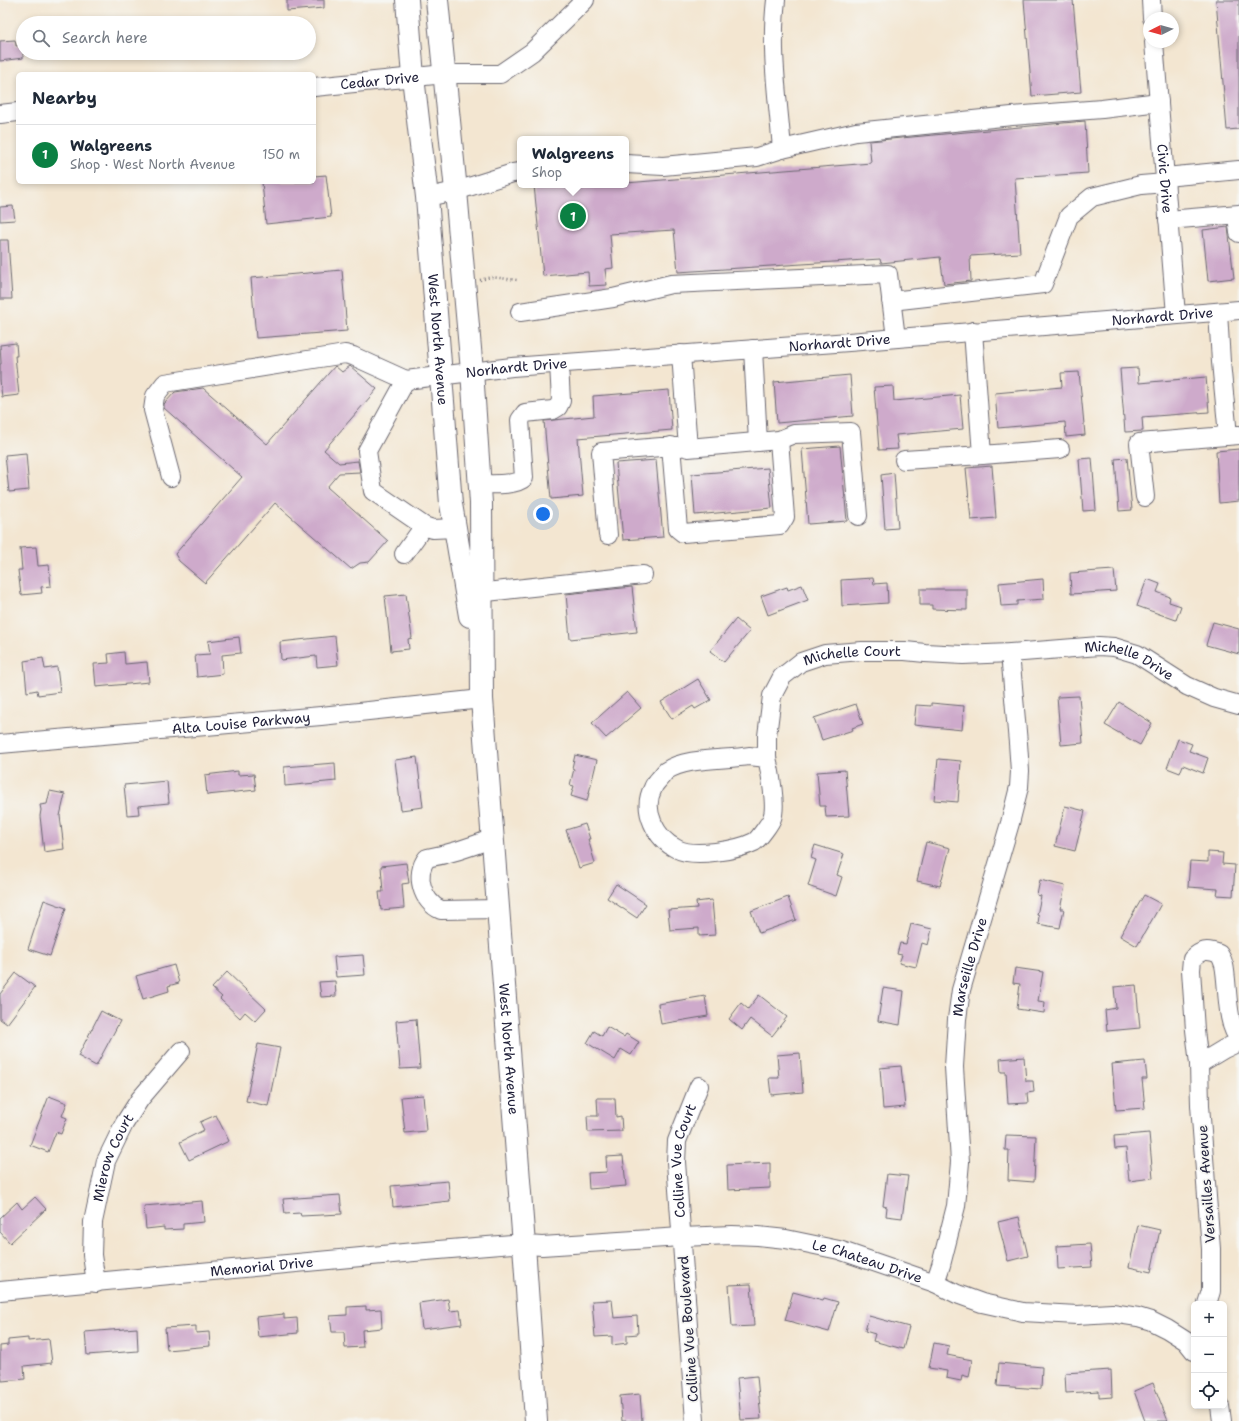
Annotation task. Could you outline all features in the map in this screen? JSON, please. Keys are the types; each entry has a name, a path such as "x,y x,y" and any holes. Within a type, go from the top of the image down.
{"main road":[{"name":"West North Avenue","path":"408,0 413,77 426,196 451,504 455,528 474,593"},
{"name":"West North Avenue","path":"437,0 472,371 481,503 474,593 499,909 536,1421"}],"street":[{"name":"Cedar Drive","path":"316,87 445,74 500,74 532,52 585,0"},
{"path":"776,0 773,50 782,149"},
{"path":"1151,0 1152,12"},
{"name":"Civic Drive","path":"1154,48 1176,315"},
{"path":"629,164 663,166 757,157 782,149 856,132 1012,116 1102,109 1159,102"},
{"path":"0,114 16,112"},
{"path":"892,301 1043,284 1069,216 1092,197 1165,180 1239,170"},
{"path":"426,196 456,191 517,172"},
{"path":"1168,220 1238,215 1239,233"},
{"path":"520,312 613,298 671,284 888,274 896,338"},
{"name":"Norhardt Drive","path":"406,380 472,371 1239,310"},
{"path":"1145,497 1139,443 1233,435 1227,425 1218,312"},
{"path":"973,331 982,455"},
{"path":"752,348 758,442"},
{"path":"171,477 153,410 155,396 165,384 345,354 353,356 406,380 367,451 373,491 424,526 433,529 455,528"},
{"path":"681,354 678,529 683,534 780,525 785,517 779,440"},
{"path":"479,484 521,482 524,478 520,420 525,413 553,410 558,407 561,401 560,364"},
{"path":"608,535 601,452 758,442 779,440 794,434 851,432 858,516"},
{"path":"904,460 1060,449"},
{"path":"404,554 424,526"},
{"path":"474,593 643,575"},
{"name":"Michelle Drive","path":"1010,654 1099,646 1114,647 1137,654 1188,686 1214,698 1239,705"},
{"name":"Michelle Court","path":"767,758 749,756 703,760 680,764 666,771 652,788 649,803 651,821 659,835 677,850 690,852 730,850 756,841 773,818 772,780 767,758 767,736 772,696 782,678 801,662 825,654 862,651 905,651 963,655 1010,654"},
{"name":"Marseille Drive","path":"935,1283 956,1206 960,1162 954,1066 956,1025 962,990 1019,787 1020,771 1010,654"},
{"name":"Alta Louise Parkway","path":"0,744 321,716 482,699"},
{"path":"493,838 469,848 443,856 427,858 424,863 421,876 422,888 425,896 434,907 441,910 499,909"},
{"name":"Versailles Avenue","path":"1208,1301 1211,1291 1212,1271 1200,1105 1199,1064 1191,970 1192,959 1198,953 1210,950 1219,954 1224,964 1232,1025 1239,1038"},
{"path":"1199,1064 1239,1042"},
{"name":"Mierow Court","path":"96,1283 92,1255 93,1222 106,1161 124,1124 140,1099 181,1051"},
{"name":"Colline Vue Court","path":"681,1236 676,1162 678,1141 699,1086"},
{"name":"Le Chateau Drive","path":"524,1245 542,1246 681,1236 732,1235 786,1239 839,1250 935,1283 957,1294 982,1303 1023,1312 1077,1315 1112,1313 1138,1317 1151,1321 1191,1340"},
{"name":"Colline Vue Boulevard","path":"681,1236 695,1421"},
{"name":"Memorial Drive","path":"0,1291 414,1252 512,1244 524,1245"},
{"path":"1220,1409 1222,1421"}],"path":[{"path":"477,280 491,277 517,280"}],"building":[{"path":"287,0 324,0 324,8 287,11"},
{"path":"1024,0 1073,0 1081,92 1032,96"},
{"path":"1216,0 1239,0 1239,129 1227,130"},
{"path":"15,40 16,59 0,61 0,41"},
{"path":"1085,121 1088,173 1015,178 1020,253 970,256 971,281 944,284 940,257 881,263 880,259 678,272 674,230 610,234 613,268 605,269 607,285 589,286 588,272 543,276 534,188 629,188 629,183 871,163 869,141"},
{"path":"326,175 331,217 266,224 262,184 316,184 316,176"},
{"path":"13,206 15,220 0,221 0,207"},
{"path":"1228,227 1234,278 1208,281 1203,230"},
{"path":"0,240 8,240 12,299 0,299"},
{"path":"342,270 347,331 256,338 251,278"},
{"path":"16,343 17,356 15,356 19,395 2,397 0,380 0,345"},
{"path":"335,366 342,372 350,366 377,389 324,450 339,463 358,461 360,472 339,473 327,487 388,541 369,562 360,563 351,569 275,503 205,583 179,561 175,554 242,477 164,408 164,404 175,392 203,388 267,444"},
{"path":"1138,368 1139,383 1206,377 1209,412 1142,417 1143,431 1125,432 1120,369"},
{"path":"1079,372 1085,435 1066,437 1065,422 998,428 995,393 1062,387 1061,373"},
{"path":"850,375 853,416 777,423 774,382"},
{"path":"893,386 894,401 960,395 963,429 896,435 898,449 879,450 874,387"},
{"path":"669,390 672,430 578,438 583,496 551,499 544,421 594,416 593,396"},
{"path":"840,446 847,521 808,524 802,449"},
{"path":"1239,449 1239,501 1219,503 1216,451"},
{"path":"26,453 29,490 9,492 5,455"},
{"path":"1092,458 1096,510 1083,511 1079,459"},
{"path":"1127,458 1132,510 1119,511 1115,459"},
{"path":"656,460 663,537 623,540 616,463"},
{"path":"992,466 996,518 971,520 966,468"},
{"path":"768,468 772,508 695,515 692,474"},
{"path":"894,473 898,528 885,529 881,475"},
{"path":"36,547 38,566 49,565 51,586 41,587 42,593 21,595 18,570 22,570 20,548"},
{"path":"1114,570 1116,591 1071,594 1070,573"},
{"path":"873,578 874,584 887,583 888,603 842,606 841,580"},
{"path":"1043,579 1044,599 1017,601 1017,605 1001,606 999,583"},
{"path":"1147,579 1160,584 1157,592 1170,597 1169,602 1181,606 1176,620 1137,606"},
{"path":"802,585 808,600 768,615 761,596 787,587 788,590"},
{"path":"632,587 637,632 570,639 566,594"},
{"path":"920,589 967,589 967,610 932,609 932,605 920,605"},
{"path":"406,594 412,638 408,639 409,649 391,651 385,596"},
{"path":"736,619 750,631 724,662 710,651"},
{"path":"1213,622 1239,629 1239,654 1206,645"},
{"path":"335,636 338,665 317,667 316,656 281,660 280,642"},
{"path":"239,637 241,653 222,655 223,674 197,677 195,655 210,654 208,641"},
{"path":"124,652 125,664 147,662 149,682 96,687 94,664 109,663 108,654"},
{"path":"43,658 45,669 57,667 60,692 38,695 37,690 27,692 24,661"},
{"path":"698,679 711,700 695,709 693,706 672,719 661,702"},
{"path":"627,692 641,708 606,738 592,723"},
{"path":"1079,696 1083,743 1061,745 1057,697"},
{"path":"1119,702 1152,723 1140,745 1105,725"},
{"path":"931,703 964,706 962,730 914,725 916,705 931,706"},
{"path":"856,704 863,724 852,728 853,730 822,740 814,718"},
{"path":"1178,739 1192,744 1189,751 1208,758 1203,773 1183,765 1180,773 1167,768"},
{"path":"575,755 597,760 587,801 571,796 574,786 570,785 574,769 572,768"},
{"path":"417,757 423,807 401,810 395,760"},
{"path":"938,759 961,761 958,802 934,800"},
{"path":"335,763 336,781 285,786 284,767"},
{"path":"845,770 849,816 826,817 825,806 820,806 817,772"},
{"path":"238,771 238,775 254,774 256,790 207,795 205,775"},
{"path":"167,781 169,803 138,806 139,814 127,815 124,785"},
{"path":"50,791 65,794 60,816 64,849 44,852 40,805 47,804"},
{"path":"1065,806 1085,811 1075,851 1055,846"},
{"path":"585,824 595,863 579,868 566,830"},
{"path":"926,842 950,848 940,886 917,881"},
{"path":"815,845 844,854 837,875 842,877 836,896 808,886 816,860 811,858"},
{"path":"1208,852 1223,853 1222,864 1235,865 1233,896 1217,895 1218,889 1188,887 1190,861 1208,862"},
{"path":"406,863 409,883 402,884 404,908 381,910 379,892 383,892 381,866"},
{"path":"1040,880 1065,886 1060,909 1064,909 1060,928 1038,924 1039,916 1037,915 1041,896 1037,895"},
{"path":"616,884 646,904 637,918 607,898"},
{"path":"1144,895 1161,904 1137,946 1120,936"},
{"path":"788,897 796,920 759,933 751,911"},
{"path":"44,900 66,908 50,956 28,949"},
{"path":"712,900 715,935 699,936 699,928 670,930 668,910 697,908 696,902"},
{"path":"911,924 932,929 928,945 922,943 916,967 899,963 902,955 897,954 900,943 906,944"},
{"path":"363,955 365,975 336,977 334,957"},
{"path":"174,965 179,983 168,986 169,991 143,999 136,976"},
{"path":"1015,968 1043,972 1038,1001 1045,1002 1044,1013 1017,1009 1020,984 1013,983"},
{"path":"227,972 266,1009 255,1021 245,1012 240,1018 220,999 222,997 212,988"},
{"path":"16,973 35,987 7,1024 0,1019 0,994"},
{"path":"335,981 336,996 321,997 319,982"},
{"path":"1136,985 1140,1028 1107,1031 1105,1010 1116,1008 1114,987"},
{"path":"883,988 904,991 900,1025 878,1021"},
{"path":"759,995 787,1017 772,1036 750,1019 742,1030 729,1019 741,1003 748,1009"},
{"path":"705,996 708,1016 661,1024 658,1004"},
{"path":"101,1011 120,1021 96,1066 78,1056"},
{"path":"416,1019 420,1068 400,1069 396,1021"},
{"path":"607,1027 624,1037 626,1034 639,1042 631,1055 621,1049 615,1060 587,1043 594,1031 602,1036"},
{"path":"258,1044 280,1048 268,1106 246,1101"},
{"path":"800,1053 803,1092 771,1095 769,1078 779,1078 777,1055"},
{"path":"1024,1057 1026,1081 1033,1081 1034,1092 1027,1093 1028,1103 1008,1104 1006,1072 1001,1072 1000,1059"},
{"path":"1145,1061 1147,1079 1142,1079 1145,1108 1116,1110 1112,1064"},
{"path":"901,1066 905,1107 883,1109 880,1068"},
{"path":"423,1095 426,1131 405,1133 401,1097"},
{"path":"49,1096 67,1103 62,1116 67,1118 61,1134 56,1132 48,1152 30,1145"},
{"path":"597,1098 615,1098 616,1117 621,1116 622,1131 588,1132 587,1116 598,1116"},
{"path":"216,1115 229,1141 189,1160 180,1142 204,1130 200,1122"},
{"path":"1149,1133 1153,1178 1129,1181 1126,1148 1115,1149 1114,1136"},
{"path":"1006,1135 1036,1136 1034,1182 1008,1180 1009,1150 1005,1150"},
{"path":"623,1156 626,1186 589,1189 588,1173 607,1172 606,1157"},
{"path":"770,1163 770,1188 728,1190 727,1165"},
{"path":"887,1174 908,1176 902,1218 886,1216 887,1207 883,1206"},
{"path":"448,1181 450,1201 393,1207 391,1186"},
{"path":"340,1195 342,1214 301,1216 300,1213 285,1214 283,1199"},
{"path":"35,1197 46,1209 10,1243 0,1232 0,1218 17,1202 22,1209"},
{"path":"202,1201 204,1222 183,1224 183,1229 164,1230 164,1227 146,1229 144,1206"},
{"path":"1019,1217 1028,1256 1008,1261 998,1222"},
{"path":"1138,1225 1160,1230 1151,1272 1129,1267"},
{"path":"1090,1244 1092,1267 1058,1269 1057,1246"},
{"path":"751,1284 754,1326 732,1327 729,1285"},
{"path":"793,1292 823,1300 824,1298 838,1302 829,1332 785,1320"},
{"path":"448,1299 450,1311 460,1310 462,1324 422,1329 419,1303"},
{"path":"612,1300 614,1318 637,1316 638,1334 627,1335 627,1343 612,1345 612,1336 595,1337 592,1301"},
{"path":"366,1306 366,1310 381,1309 382,1328 362,1330 363,1347 345,1348 344,1332 332,1332 330,1316 347,1315 347,1307"},
{"path":"284,1314 284,1319 297,1318 298,1333 258,1337 256,1317"},
{"path":"869,1316 909,1327 903,1349 873,1341 875,1334 865,1331"},
{"path":"196,1326 196,1333 209,1332 210,1346 167,1350 165,1328"},
{"path":"137,1328 138,1351 87,1355 85,1332"},
{"path":"28,1338 28,1341 49,1339 52,1363 24,1366 25,1379 2,1381 0,1369 0,1346 8,1345 8,1340"},
{"path":"934,1343 949,1346 947,1355 972,1360 969,1377 962,1375 961,1381 946,1378 947,1371 929,1368"},
{"path":"999,1363 1042,1367 1041,1389 997,1386"},
{"path":"1111,1370 1112,1397 1099,1398 1099,1391 1066,1393 1065,1373"},
{"path":"757,1376 761,1419 741,1420 737,1378"},
{"path":"1153,1383 1168,1421 1145,1421 1134,1391"},
{"path":"640,1394 642,1421 622,1421 620,1396"}],"place":[{"name":"Walgreens","path":"573,216"}]}
